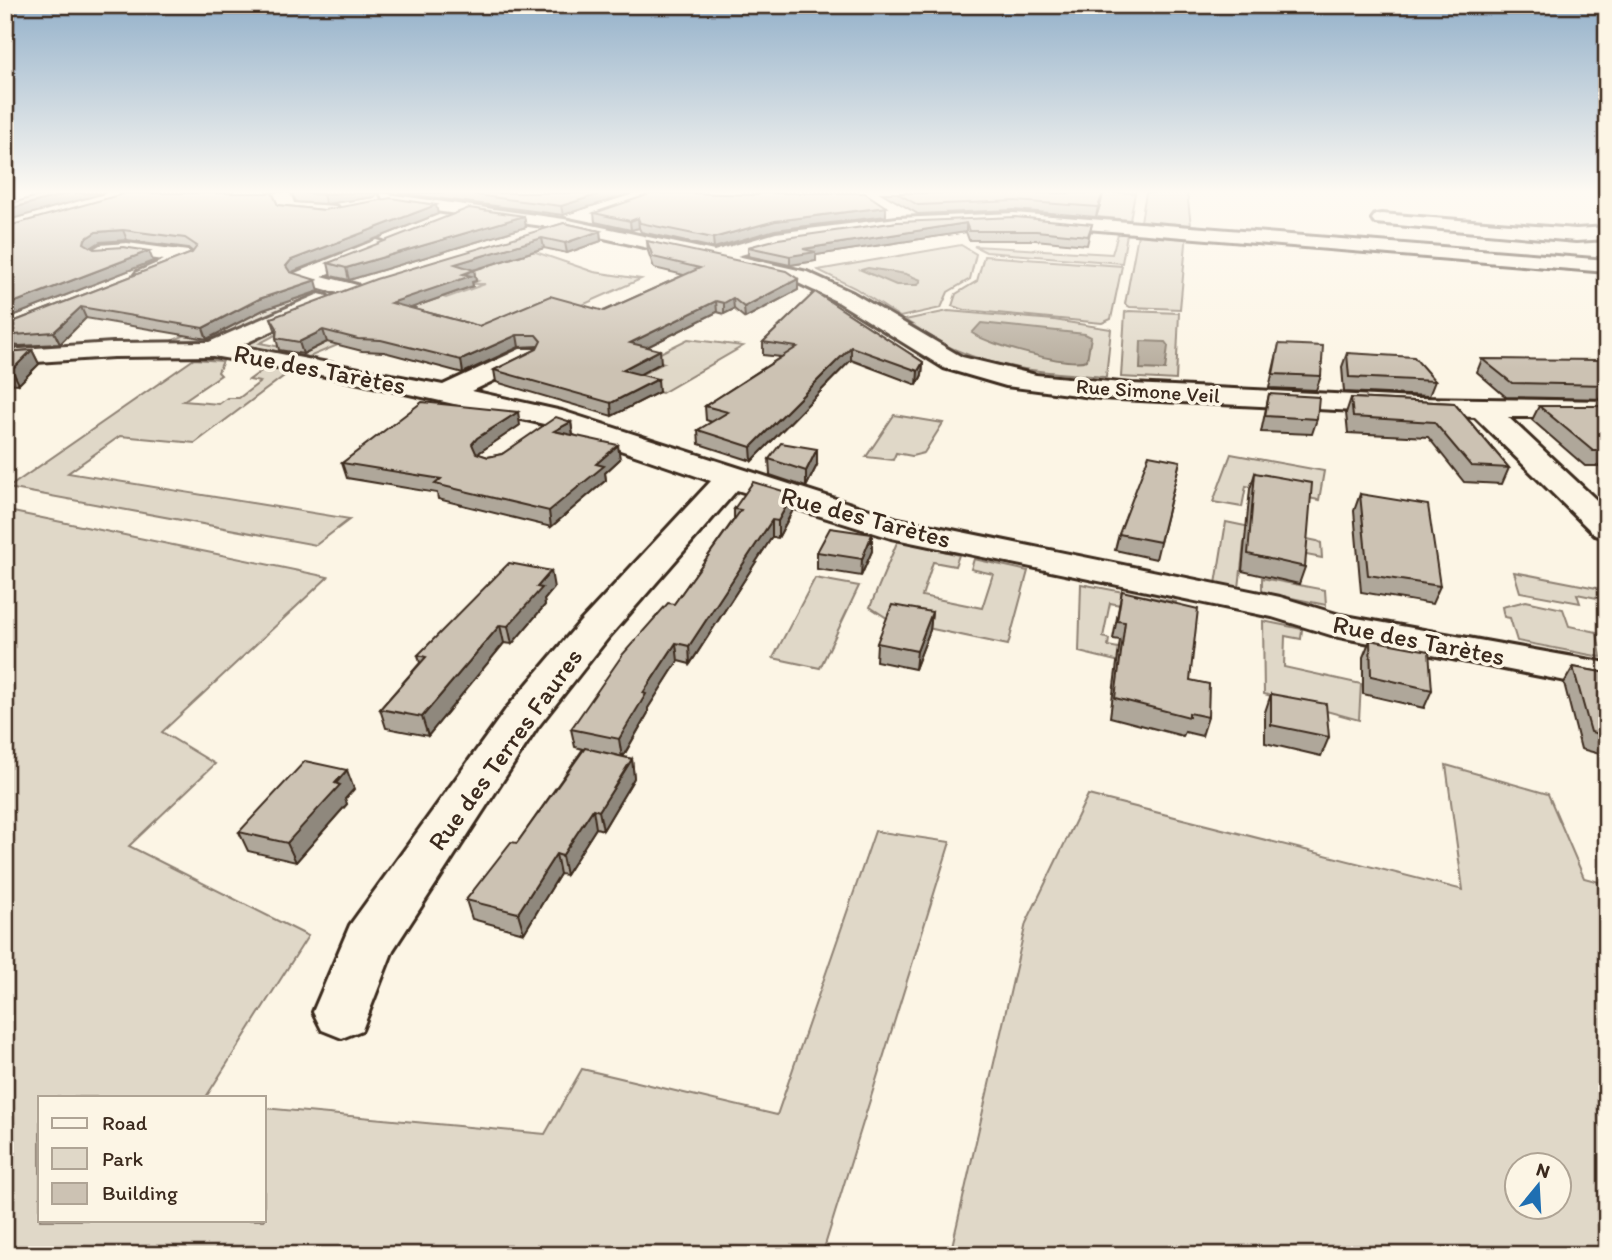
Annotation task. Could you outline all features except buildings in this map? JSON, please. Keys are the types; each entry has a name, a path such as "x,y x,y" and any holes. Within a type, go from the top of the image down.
{"street":[{"path":"130,282 188,257 148,252"},
{"path":"349,290 302,277 363,252"},
{"name":"Rue Simone Veil","path":"702,252 813,280 930,352 977,371 1012,378 1174,393 1485,411 1607,409"},
{"name":"Rue Simone Veil","path":"718,255 730,252"},
{"name":"Rue Simone Veil","path":"1439,252 1607,266"},
{"path":"212,349 240,334 376,281"},
{"name":"Rue des Tarètes","path":"5,357 113,350 212,349 337,370 555,418 731,478 891,528 1280,608 1334,625 1607,676"},
{"path":"446,394 529,354"},
{"path":"1485,411 1607,528"},
{"path":"522,442 555,418"},
{"name":"Rue des Terres Faures","path":"342,1012 369,941 522,718 594,630 731,478"}],"green space":[{"path":"487,252 535,252 594,272 641,279 494,344 365,291 419,290 446,298 485,284 471,284 478,281 436,268"},
{"path":"922,252 976,254 970,279 948,292 941,308 900,317 855,288 818,270"},
{"path":"986,252 1074,252 1112,254 1124,252 1122,263"},
{"path":"1135,252 1185,252 1180,309 1130,307 1125,304"},
{"path":"984,256 1122,266 1111,319 1102,323 965,310 952,306 956,294 977,281"},
{"path":"312,288 321,289 323,294 228,332 189,341 169,342 252,307"},
{"path":"948,311 1054,320 1111,329 1106,377 1030,370 993,363 949,347 905,320"},
{"path":"1125,312 1179,313 1176,380 1121,377"},
{"path":"271,327 350,340 309,357 292,354 330,341 281,332 260,343 291,349 282,352 245,346 246,338"},
{"path":"688,339 743,346 662,393 633,386 640,375 664,363 650,358"},
{"path":"194,359 223,361 218,372 221,375 183,401 219,404 227,398 239,398 260,382 249,380 268,366 292,370 195,443 120,436 68,473 350,519 316,545 8,488"},
{"path":"894,415 943,423 924,453 912,456 896,453 893,460 866,457"},
{"path":"1231,454 1324,471 1319,500 1246,486 1242,507 1213,502"},
{"path":"13,512 328,577 162,732 215,764 129,846 308,936 207,1096 38,1096 38,1222 266,1222 266,1108 545,1134 582,1069 777,1115 875,831 950,842 822,1255 5,1255 5,519"},
{"path":"1226,522 1317,541 1321,543 1322,558 1244,543 1239,588 1216,584"},
{"path":"898,540 959,555 955,566 933,562 922,596 982,608 993,574 971,569 974,559 1028,571 1008,645 890,620 870,607"},
{"path":"1514,572 1607,590 1607,600 1577,594 1580,603 1520,592"},
{"path":"815,578 859,586 820,668 773,658"},
{"path":"1262,578 1325,590 1326,605 1262,592"},
{"path":"1081,584 1176,602 1175,616 1110,603 1103,637 1109,639 1108,646 1165,657 1165,673 1079,652"},
{"path":"1526,601 1563,609 1569,626 1597,632 1601,657 1517,641 1510,618 1504,617 1502,607"},
{"path":"1263,621 1302,629 1301,639 1285,636 1284,667 1361,684 1359,720 1264,694"},
{"path":"1446,765 1548,794 1584,878 1607,884 1607,1255 950,1255 1026,923 1088,795 1463,890"}],"shaded area":[{"path":"868,268 906,274 921,280 918,285 896,285 861,270"},
{"path":"981,323 1085,334 1091,337 1087,360 1047,358 994,343 972,333"},
{"path":"1141,341 1165,342 1168,346 1165,370 1140,369"}]}
